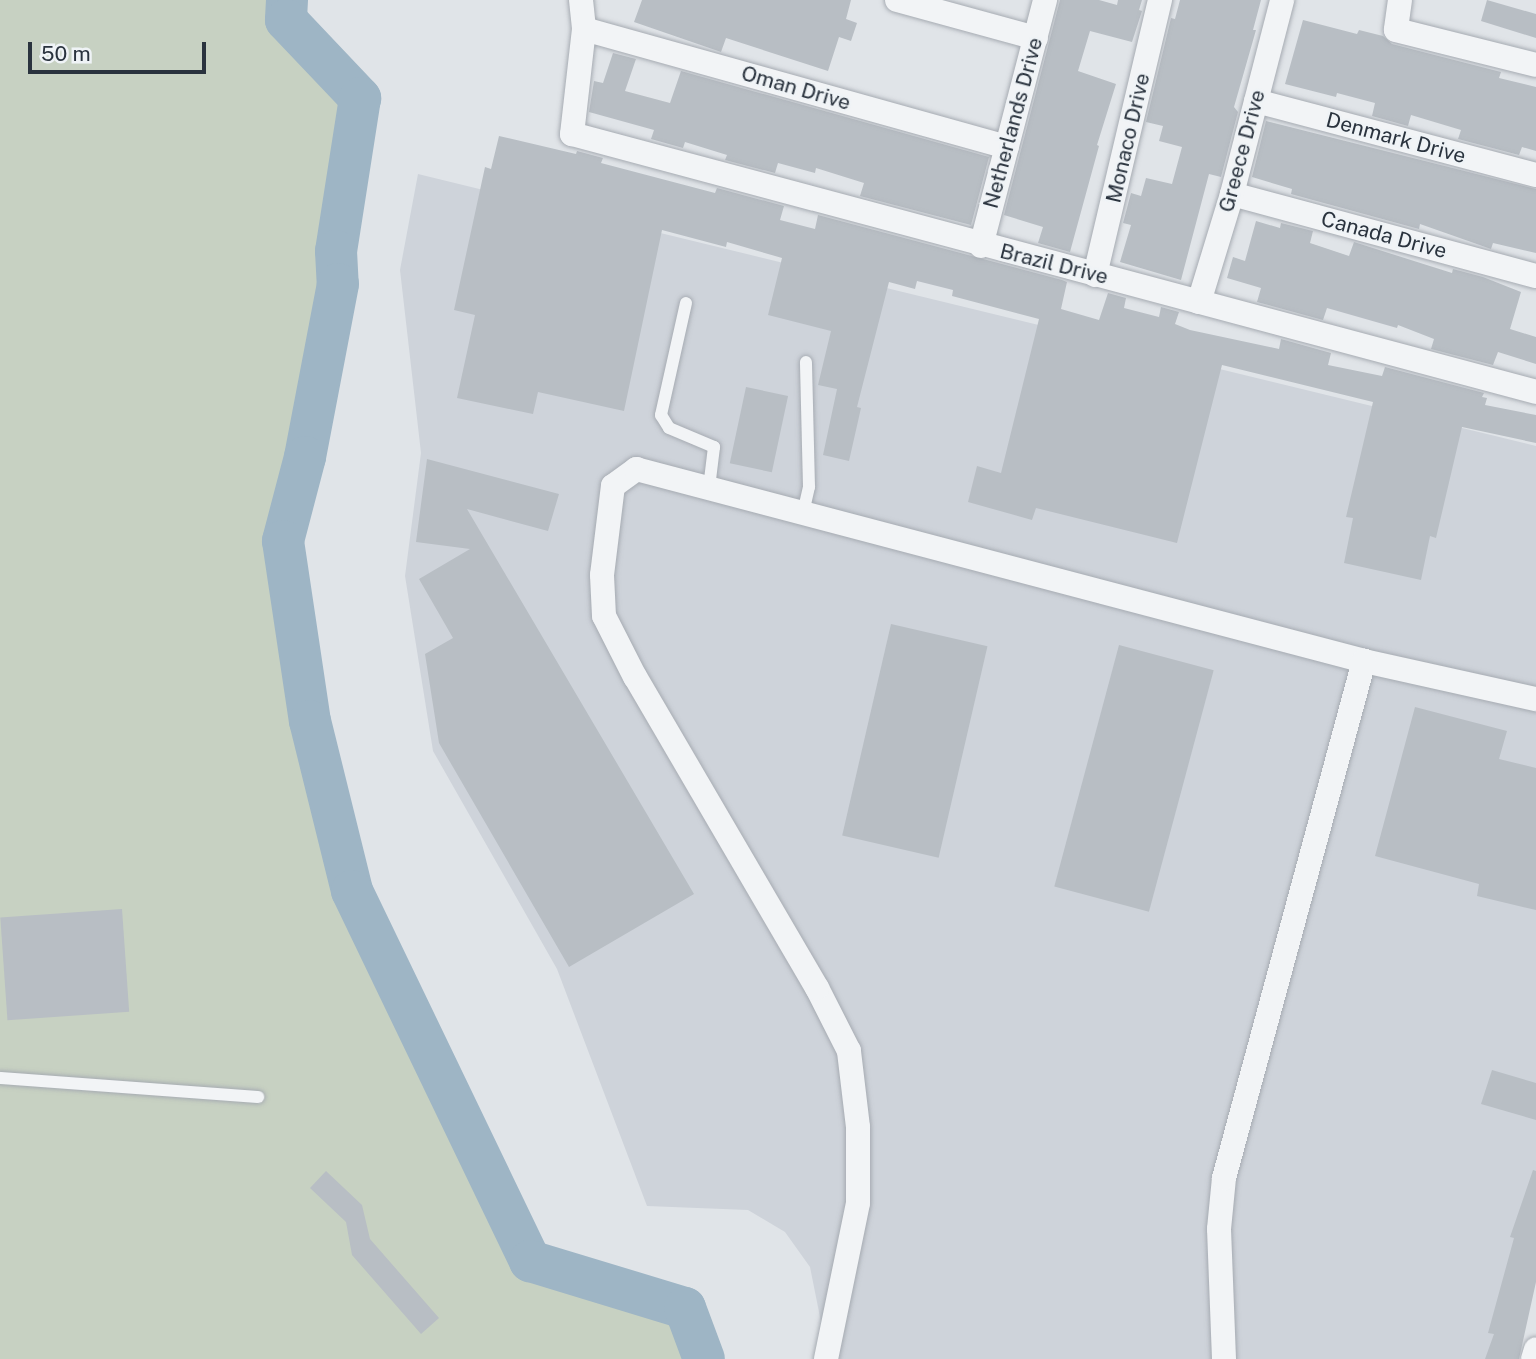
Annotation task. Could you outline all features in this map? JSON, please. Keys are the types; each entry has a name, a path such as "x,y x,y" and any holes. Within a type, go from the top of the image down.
{"street":[{"path":"581,0 584,29"},
{"path":"897,0 1036,37"},
{"name":"Netherlands Drive","path":"981,246 1045,0"},
{"name":"Monaco Drive","path":"1096,275 1160,0"},
{"name":"Greece Drive","path":"1199,302 1232,194 1282,0"},
{"path":"1400,0 1396,30 1536,65"},
{"name":"Brazil Drive","path":"584,29 572,134 1536,393"},
{"name":"Oman Drive","path":"584,29 1007,147"},
{"name":"Denmark Drive","path":"1256,101 1536,176"},
{"name":"Canada Drive","path":"1232,194 1536,276"},
{"path":"826,1359 858,1203 858,1127 849,1051 817,988 635,677 604,616 602,575 613,486 636,469 1364,661 1536,699"},
{"path":"1224,1359 1219,1229 1224,1178 1364,661"},
{"path":"1533,1359 1536,1349"}],"lane":[{"path":"687,303 661,415 669,428 715,447 709,488"},
{"path":"803,513 809,487 806,362"},
{"path":"0,1078 258,1097"}],"shaded area":[{"path":"418,174 1536,446 1536,1175 1490,1359 815,1359 822,1327 810,1267 785,1232 748,1210 647,1206 557,969 433,751 405,576 421,453 400,270"}],"green space":[{"path":"0,0 275,0 275,28 350,104 296,454 271,546 307,747 343,891 524,1270 675,1315 695,1359 0,1359"}],"building":[{"path":"642,0 851,0 846,19 857,23 851,41 839,37 828,71 726,38 721,52 634,22"},
{"path":"1060,0 1099,0 1117,5 1118,0 1142,0 1139,10 1142,11 1132,42 1090,31 1078,71 1116,84 1097,145 1099,146 1070,252 1038,243 1043,227 1004,215"},
{"path":"1180,0 1261,0 1253,30 1256,30 1234,107 1238,112 1221,177 1209,174 1181,280 1120,262 1131,225 1123,223 1131,193 1141,196 1146,178 1172,184 1182,147 1159,141 1163,126 1146,122 1171,18 1175,19"},
{"path":"1487,0 1536,14 1536,38 1481,21"},
{"path":"1303,20 1357,34 1359,30 1383,36 1392,44 1501,72 1499,78 1536,87 1536,151 1522,147 1519,155 1458,139 1461,130 1411,115 1408,126 1372,116 1375,103 1337,93 1336,97 1285,84"},
{"path":"613,53 636,59 625,91 670,103 681,71 989,157 971,225 860,196 864,183 816,168 815,173 778,163 775,173 725,160 727,155 685,142 683,148 651,139 654,130 589,112 594,81 603,83"},
{"path":"1266,121 1536,189 1536,253 1493,243 1491,249 1420,224 1419,229 1291,194 1292,189 1252,177"},
{"path":"499,136 576,154 577,151 603,158 601,163 715,193 717,188 784,206 780,220 815,229 818,215 1062,280 1067,282 1061,309 1099,320 1108,293 1126,298 1124,308 1159,317 1161,307 1179,312 1175,324 1190,330 1279,349 1281,339 1331,353 1328,365 1382,376 1385,367 1484,393 1482,397 1487,398 1485,405 1536,415 1536,443 1462,427 1436,538 1430,536 1421,580 1344,563 1353,518 1346,517 1373,402 1222,365 1177,543 1036,508 1032,520 968,502 977,466 1001,473 1039,319 952,296 953,290 917,281 915,289 889,282 857,407 861,408 849,461 823,455 837,389 818,385 831,331 768,315 782,258 727,242 726,247 662,230 624,411 538,392 533,414 457,398 475,315 454,310 485,167 491,169"},
{"path":"1256,221 1280,228 1281,223 1313,231 1310,243 1349,256 1354,242 1452,273 1453,269 1483,277 1521,292 1510,329 1536,337 1536,364 1498,352 1493,365 1431,349 1434,339 1398,325 1397,328 1327,308 1323,320 1257,302 1261,288 1227,278 1233,257 1245,261"},
{"path":"746,387 788,396 772,472 730,463"},
{"path":"427,459 559,494 548,531 467,509 694,894 569,967 439,743 425,654 453,638 419,579 470,549 416,542"},
{"path":"891,624 987,646 939,858 842,835"},
{"path":"1119,645 1214,670 1149,912 1054,886"},
{"path":"1415,707 1507,731 1499,759 1536,768 1536,910 1477,896 1479,884 1375,856"},
{"path":"122,909 129,1012 7,1020 0,918"},
{"path":"1492,1070 1536,1083 1536,1120 1481,1104"},
{"path":"1533,1170 1536,1171 1536,1282 1519,1359 1485,1359 1494,1334 1488,1333 1514,1238 1510,1237"},
{"path":"326,1171 362,1205 370,1239 439,1318 421,1334 352,1255 346,1222 310,1188"}],"waterway":[{"path":"287,0 286,20 360,98 336,251 338,284 305,457 283,541 310,721 352,891 530,1261 685,1308 704,1359"}]}
